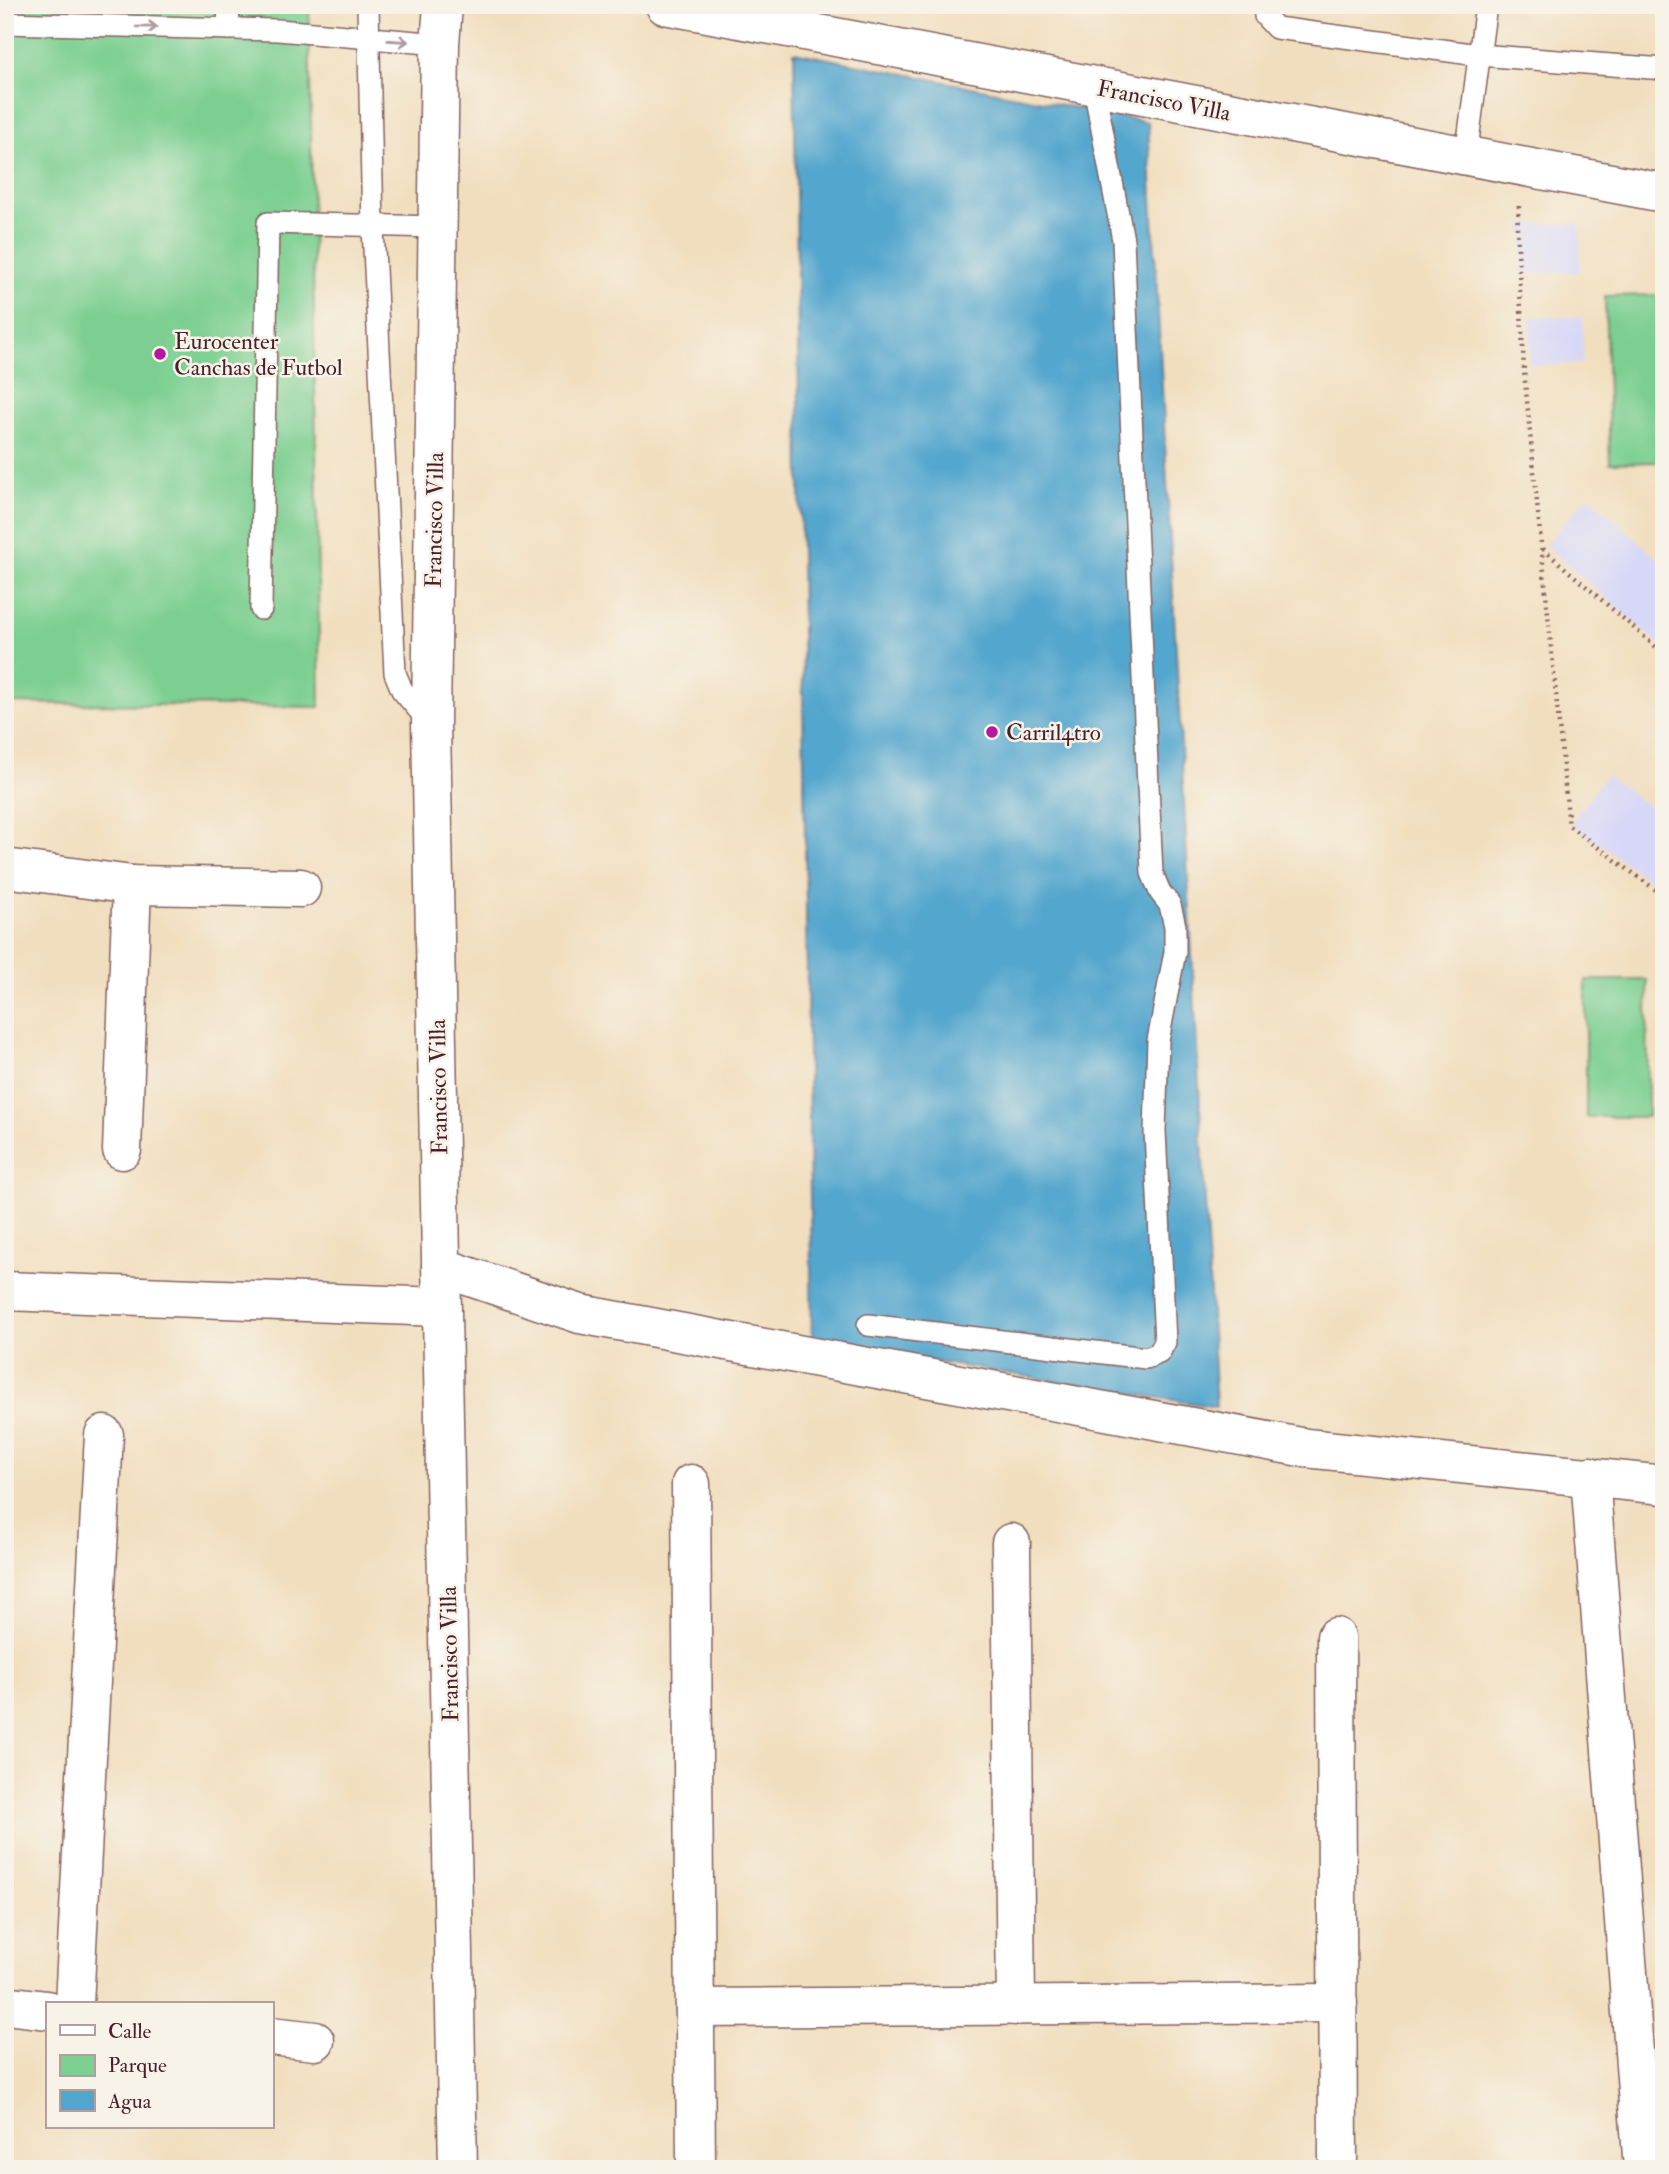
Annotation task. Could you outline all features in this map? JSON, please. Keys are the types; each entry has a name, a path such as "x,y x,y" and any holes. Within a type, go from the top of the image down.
{"street":[{"name":"Francisco Villa","path":"443,5 440,44 431,724 458,2169"},
{"name":"Francisco Villa","path":"665,5 791,17 1094,87 1664,193"},
{"path":"5,868 132,885 301,888"},
{"path":"121,1150 132,885"},
{"path":"441,1268 580,1314 1306,1448 1664,1485"},
{"path":"5,1291 441,1307"},
{"path":"74,2002 104,1435"},
{"path":"1590,1476 1643,2169"},
{"path":"691,1484 696,2169"},
{"path":"1011,1543 1016,2006"},
{"path":"1336,1637 1338,2169"},
{"path":"695,2008 1338,2003"},
{"path":"5,2005 46,2010"},
{"path":"273,2036 315,2041"}],"lane":[{"path":"229,5 229,29"},
{"path":"368,5 366,38 373,228 395,673 401,691 431,724"},
{"path":"1269,5 1265,16 1276,28 1479,55 1664,69"},
{"path":"1466,156 1486,5"},
{"path":"5,23 229,29 440,44"},
{"path":"867,1325 1146,1359 1159,1353 1165,1342 1155,1131 1158,1041 1175,952 1175,926 1170,905 1160,892 1152,873 1123,240 1094,87"},
{"path":"261,609 268,223 373,228 438,227"}],"path":[{"path":"1522,167 1517,228 1524,371 1569,826 1664,896"},
{"path":"1543,549 1664,654"}],"shaded area":[{"path":"1523,224 1580,224 1580,272 1523,273"},
{"path":"1530,317 1583,317 1583,364 1529,365"},
{"path":"1588,496 1664,564 1664,648 1545,545"},
{"path":"1606,775 1664,817 1664,891 1571,823"}],"green space":[{"name":"Eurocenter Canchas de Futbol","path":"5,5 309,5 320,707 5,703"},
{"path":"1664,295 1664,462 1610,463 1605,296"},
{"path":"1586,980 1647,980 1648,1117 1586,1117"}],"water":[{"name":"Carril4tro","path":"794,52 1148,122 1216,1407 812,1342"}],"place":[{"name":"Eurocenter Canchas de Futbol","path":"160,354"},
{"name":"Carril4tro","path":"992,732"}]}
